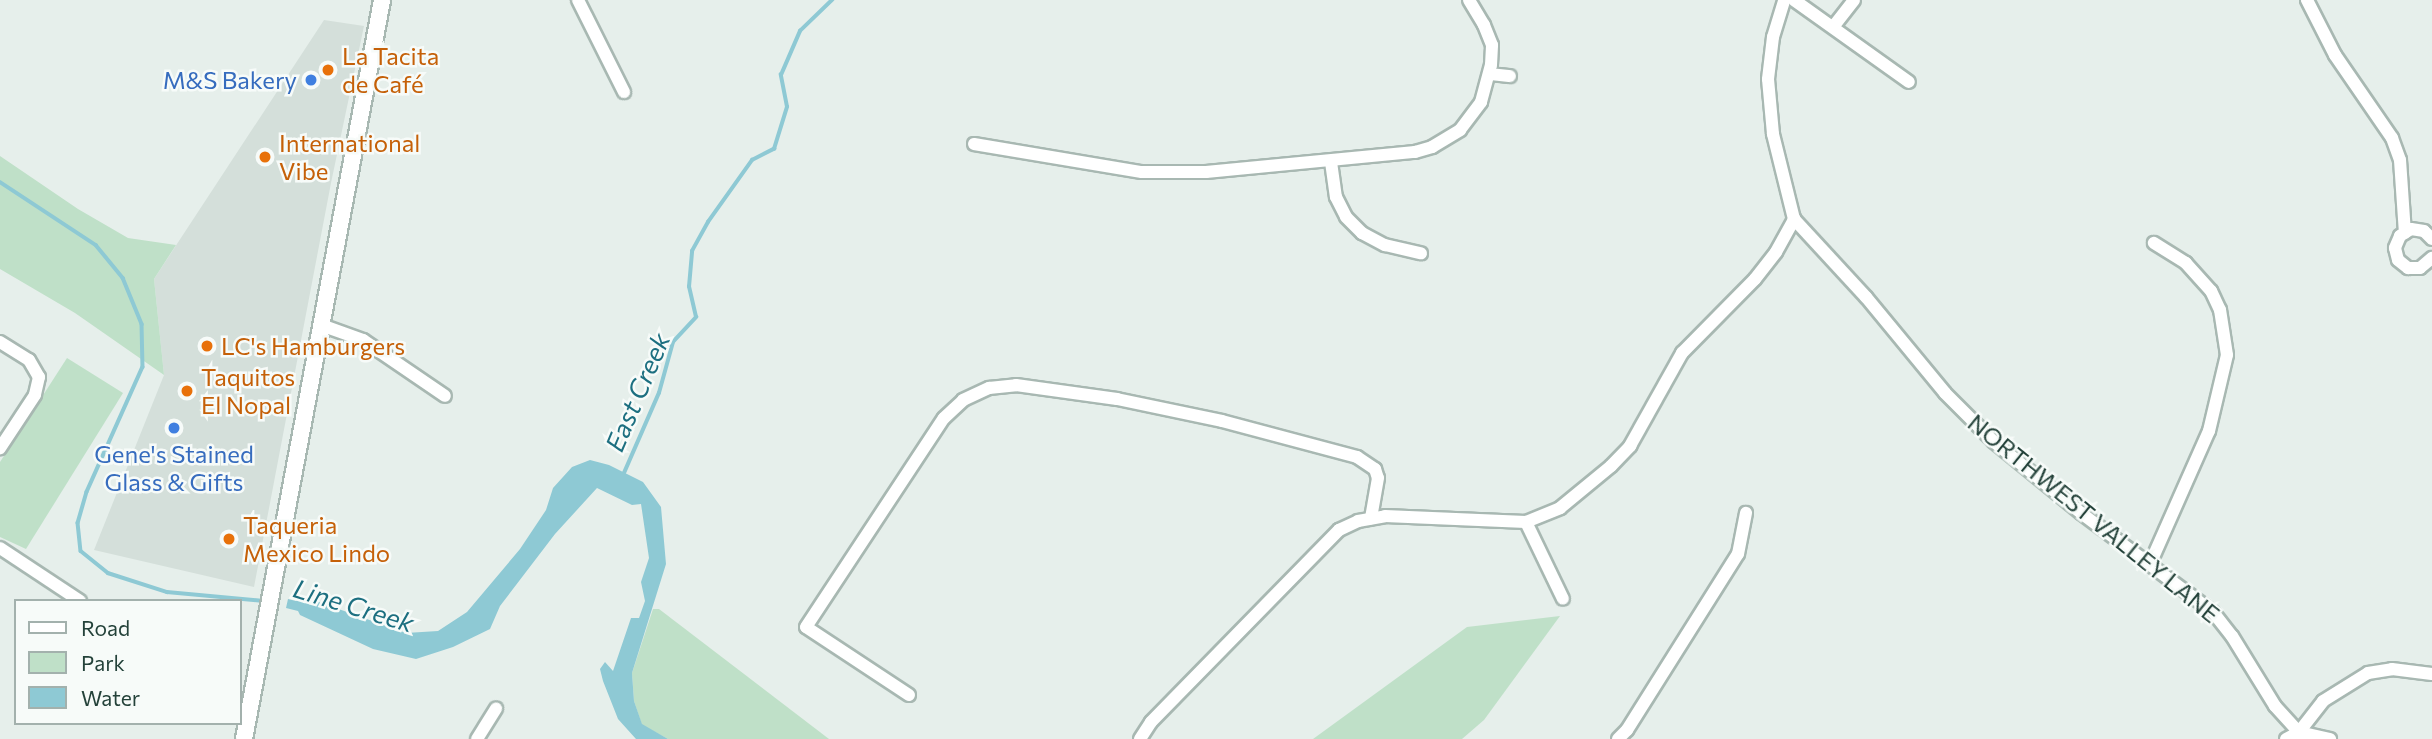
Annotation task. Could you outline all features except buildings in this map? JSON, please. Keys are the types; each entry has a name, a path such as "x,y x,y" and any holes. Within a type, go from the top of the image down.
{"main road":[{"path":"244,739 382,0"}],"street":[{"path":"578,0 624,92"},
{"path":"974,144 1142,172 1206,172 1415,152 1439,143 1460,130 1481,102 1490,74 1492,46 1484,24 1469,0"},
{"path":"1140,739 1152,722 1327,540 1350,524 1371,518 1525,522 1560,508 1611,466 1630,446 1682,353 1755,279 1776,252 1794,219 1773,134 1768,79 1773,37 1784,0"},
{"path":"1794,0 1909,82"},
{"path":"1833,27 1854,0"},
{"path":"2307,0 2342,66 2392,138 2400,160 2405,233"},
{"path":"1490,74 1510,76"},
{"path":"1331,162 1336,197 1346,216 1362,233 1385,245 1421,253"},
{"name":"NORTHWEST VALLEY LANE","path":"1794,219 1884,318 1945,393 1984,432 2081,513 2223,623 2275,706 2300,737"},
{"path":"2432,239 2418,229 2400,236 2395,248 2402,264 2420,268 2432,258"},
{"path":"2150,564 2209,431 2227,355 2220,310 2211,291 2186,263 2154,243"},
{"path":"321,325 363,340 445,396"},
{"path":"0,342 29,360 39,376 35,395 0,448"},
{"path":"909,695 806,627 944,418 962,400 989,388 1016,385 1117,399 1222,421 1357,457 1376,469 1378,478 1371,518"},
{"path":"1618,739 1627,730 1738,554 1746,513"},
{"path":"1525,522 1563,599"},
{"path":"0,548 77,599"},
{"path":"2300,737 2323,702 2368,673 2392,669 2432,674"},
{"path":"477,739 496,708"},
{"path":"2286,739 2330,739"}],"shaded area":[{"path":"324,20 364,26 331,183 254,587 94,550 164,375 154,279"}],"green space":[{"path":"0,156 78,209 128,238 176,245 154,279 164,375 75,313 0,269"},
{"path":"67,358 123,393 26,549 0,537 0,462"},
{"path":"653,609 659,609 829,739 668,739 642,725 634,701 632,673"},
{"path":"1560,616 1484,720 1462,739 1313,739 1467,627"}],"water":[{"path":"590,460 609,465 643,482 661,507 666,564 632,673 634,701 642,724 668,739 636,739 618,719 603,681 600,669 605,662 613,671 631,618 639,618 645,601 641,582 649,558 641,504 632,505 597,488 555,534 500,606 490,629 453,647 416,659 373,649 300,615 298,611 286,608 288,599 296,601 302,596 406,633 438,631 467,612 520,549 546,510 553,488 572,467"}],"waterway":[{"name":"East Creek","path":"624,473 659,393 673,342 696,317 689,287 692,251 708,222 752,160 774,149 787,107 781,75 800,31 832,0"},
{"name":"Line Creek","path":"0,182 96,245 123,278 142,324 143,367 87,492 78,523 81,551 108,573 167,592 264,601"}],"place":[{"name":"La Tacita de Café","path":"328,70"},
{"name":"M&S Bakery","path":"311,80"},
{"name":"International Vibe","path":"265,157"},
{"name":"LC's Hamburgers","path":"207,346"},
{"name":"Taquitos El Nopal","path":"187,391"},
{"name":"Gene's Stained Glass & Gifts","path":"174,428"},
{"name":"Taqueria Mexico Lindo","path":"229,539"}]}
